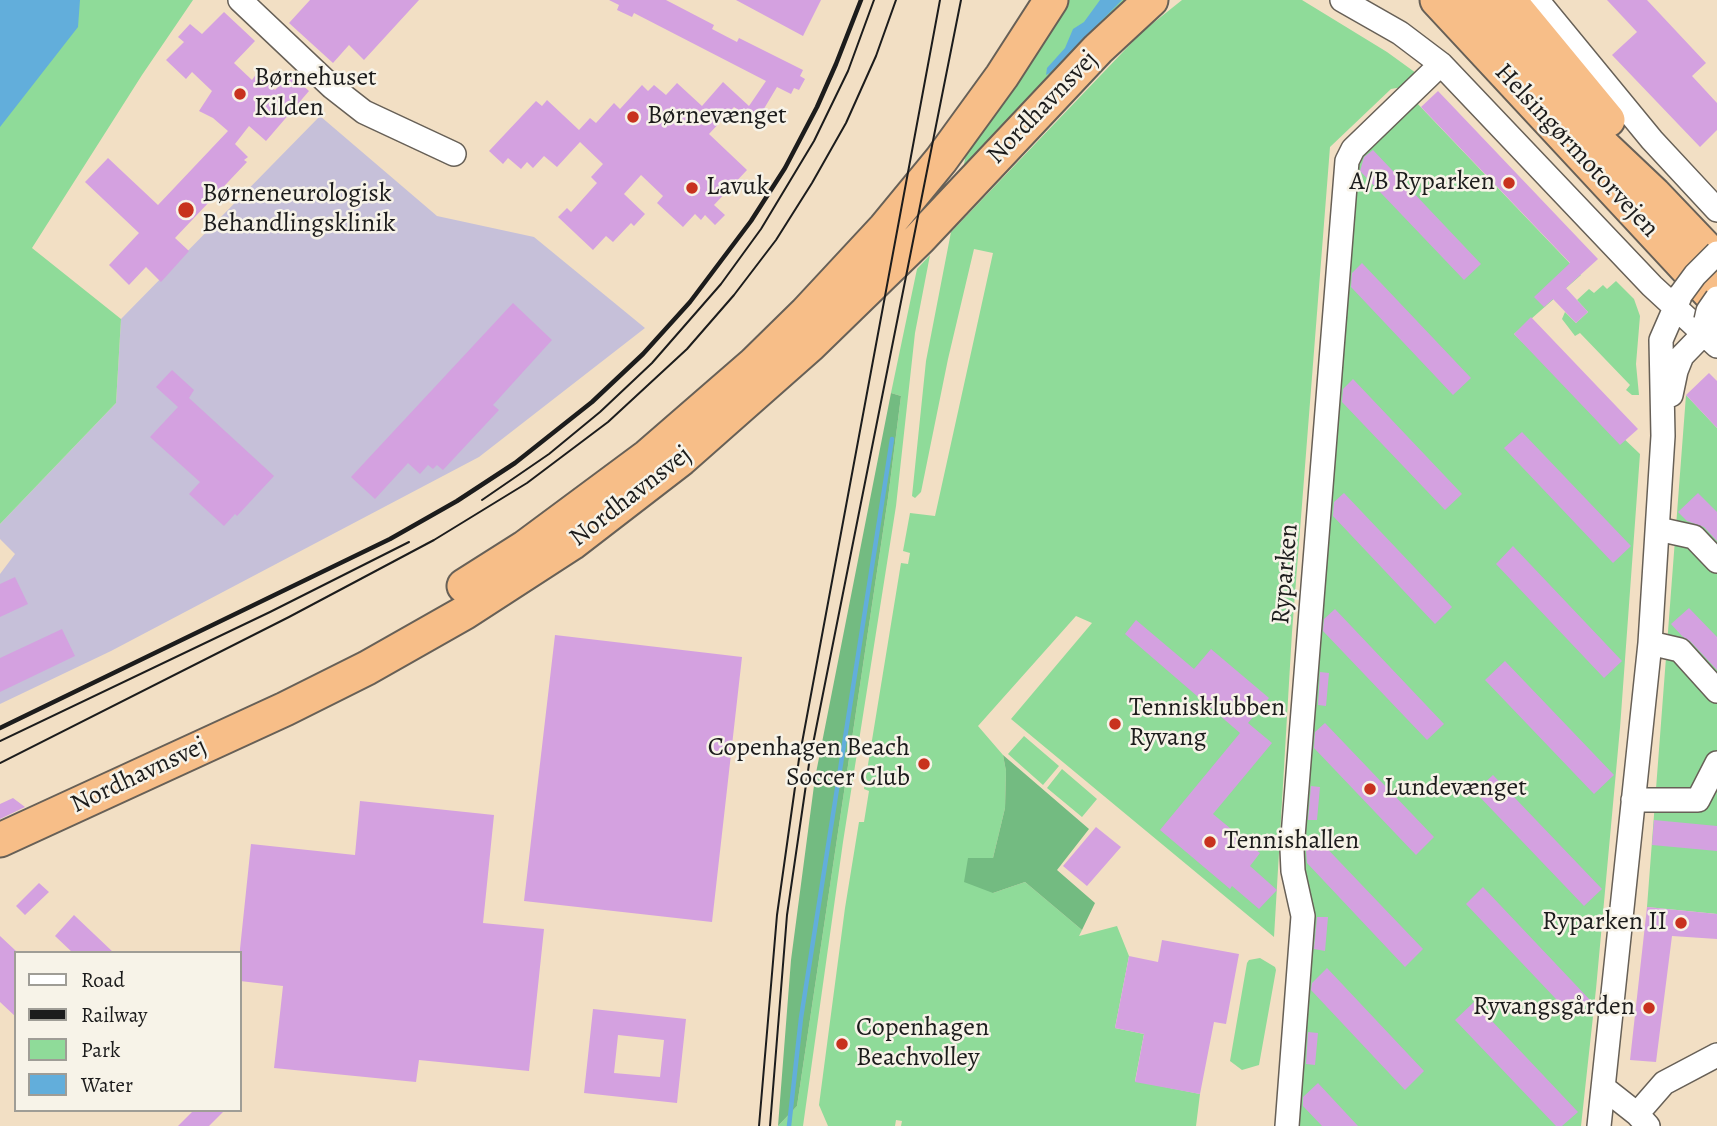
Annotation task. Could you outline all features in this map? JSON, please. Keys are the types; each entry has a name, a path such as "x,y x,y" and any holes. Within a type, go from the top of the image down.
{"highway":[{"name":"Nordhavnsvej","path":"0,816 275,688 411,618 524,548 648,456 754,364 885,228 974,116 1051,0"},
{"name":"Nordhavnsvej","path":"0,840 285,709 367,668 464,613 572,543 681,459 809,346 919,239 1098,49 1151,0"},
{"path":"1410,0 1619,198"},
{"name":"Helsingørmotorvejen","path":"1437,0 1619,198 1713,320"},
{"name":"Helsingørmotorvejen","path":"1470,0 1598,141 1654,194 1717,260"},
{"path":"1509,0 1615,128 1654,194"}],"street":[{"path":"240,0 332,87 364,112 454,153"},
{"path":"1342,0 1400,33 1441,64 1678,301 1713,320 1682,356 1676,371 1663,436"},
{"path":"1537,0 1652,140 1717,210"},
{"name":"Ryparken","path":"1287,1126 1303,916 1293,871 1292,849 1347,162 1353,149 1441,64"},
{"path":"1599,1126 1650,643 1663,436 1661,340 1678,301 1695,275 1717,253"},
{"path":"1658,529 1695,537 1717,561"},
{"path":"1650,643 1680,650 1717,691"},
{"path":"1633,800 1698,800 1717,763"},
{"path":"1604,1088 1642,1120 1664,1083 1717,1055"}],"shaded area":[{"path":"320,116 437,216 534,237 645,328 479,457 111,651 0,704 0,574 15,554 0,539 0,524 116,403 121,319"}],"green space":[{"path":"0,0 193,0 32,248 121,319 116,403 0,524"},
{"path":"1067,0 1135,0 961,180 969,138"},
{"path":"1182,0 1302,0 1416,73 1402,87 1391,89 1330,147 1292,632 1274,937 1011,719 1092,623 1076,616 978,726 1003,755 1006,771 1005,808 993,858 993,893 1025,882 1082,930 1079,936 1117,926 1129,956 1115,1028 1144,1034 1135,1081 1200,1094 1196,1126 901,1126 902,1121 896,1120 895,1126 828,1126 819,1105 845,908 859,822 864,822 869,791 864,789 901,563 908,564 910,553 903,551 910,513 935,516 993,253 974,249 921,492 915,498 912,496 926,361 951,232 1142,32"},
{"path":"1415,101 1581,275 1514,334 1640,454 1620,728 1581,1126 1293,1126 1299,848 1353,160"},
{"path":"930,255 915,333 896,506 843,842 803,1126 778,1126 797,1106 888,498 901,396 891,393 917,269"},
{"path":"1616,281 1634,299 1640,316 1636,364 1639,395 1632,395 1626,390 1630,385 1580,333 1575,336 1562,319 1565,312 1576,323 1588,312 1577,300 1589,289 1594,293 1603,285 1607,289"},
{"path":"891,393 901,396 888,498 797,1106 778,1126 791,960 815,778"},
{"path":"1686,395 1717,428 1717,914 1647,907"},
{"path":"1024,736 1059,766 1043,785 1008,754"},
{"path":"1003,755 1089,829 1057,870 1095,903 1082,930 1025,882 993,893 964,882 968,858 993,858 1005,808 1006,771"},
{"path":"1062,769 1097,799 1082,817 1047,788"},
{"path":"1260,958 1276,970 1259,1065 1242,1070 1230,1061 1247,963"}],"water":[{"path":"0,0 80,0 78,27 0,127"},
{"path":"1100,0 1122,0 1046,75 1047,68 1065,48 1073,29 1084,22"}],"building":[{"path":"310,0 419,0 364,60 349,45 333,63 289,23"},
{"path":"609,0 666,0 714,25 712,29 737,42 739,38 803,70 800,76 805,79 799,90 794,88 791,94 777,87 756,122 734,107 709,134 747,170 714,205 725,215 715,225 705,215 701,220 695,214 683,227 657,203 663,196 641,175 624,194 645,214 634,226 631,223 613,242 606,236 593,250 558,217 567,208 571,212 597,183 591,177 603,164 580,142 557,167 544,156 533,168 527,162 521,169 508,158 503,164 489,151 536,101 542,106 547,100 579,130 590,118 596,123 614,103 620,109 642,85 648,91 654,85 666,95 677,83 702,106 723,82 749,106 766,81 634,13 632,17 617,10 619,5"},
{"path":"736,0 821,0 803,36"},
{"path":"1607,0 1647,0 1706,63 1692,76 1717,103 1717,130 1700,147 1612,55 1637,32"},
{"path":"224,12 255,41 234,63 252,80 257,73 275,90 290,74 309,91 266,141 249,126 235,144 248,157 244,160 247,162 175,238 189,251 161,282 146,267 129,285 109,265 139,233 85,182 108,158 158,205 228,131 213,118 199,111 212,91 192,72 186,79 166,60 184,42 178,37 190,24 202,34"},
{"name":"A/B Ryparken","path":"1438,91 1598,259 1566,288 1588,312 1576,323 1553,299 1544,307 1534,297 1570,263 1421,107"},
{"name":"A/B Ryparken","path":"1373,150 1481,264 1464,280 1360,171 1364,157"},
{"name":"A/B Ryparken","path":"1362,263 1471,378 1453,395 1351,287 1352,273"},
{"path":"513,303 552,340 493,405 499,410 443,470 437,465 433,469 428,465 420,474 408,463 375,499 351,477"},
{"path":"1531,317 1638,429 1620,445 1514,334"},
{"path":"172,370 194,390 189,398 274,476 237,516 235,514 224,526 189,494 200,482 150,437 178,407 156,387"},
{"path":"1709,373 1717,381 1717,428 1686,395"},
{"path":"1353,379 1462,494 1445,510 1342,402 1343,389"},
{"path":"1522,432 1631,546 1613,563 1504,448"},
{"path":"1344,493 1452,607 1435,624 1333,516 1334,502"},
{"path":"1698,493 1717,512 1717,541 1704,527 1687,521 1678,512"},
{"path":"1513,546 1622,661 1604,678 1496,564"},
{"path":"15,577 28,604 0,617 0,584"},
{"path":"1689,608 1717,637 1717,670 1671,624"},
{"path":"1335,609 1444,724 1427,740 1323,631 1324,619"},
{"path":"1136,620 1194,669 1211,649 1269,698 1248,723 1272,743 1213,814 1260,853 1250,866 1277,890 1259,909 1232,886 1230,889 1160,830 1240,733 1125,634"},
{"path":"62,629 75,656 0,692 0,658"},
{"path":"555,635 742,657 712,922 524,901"},
{"path":"1505,661 1614,775 1594,794 1485,680"},
{"path":"1320,672 1329,673 1326,706 1318,705"},
{"name":"Lundevænget","path":"1325,723 1434,837 1416,855 1314,748 1315,732"},
{"path":"1493,775 1602,889 1584,906 1475,792"},
{"path":"1311,786 1320,787 1317,820 1308,820"},
{"path":"13,798 25,807 0,819 0,804"},
{"path":"360,801 494,815 483,923 544,929 529,1071 419,1060 416,1082 274,1068 283,986 242,981 240,949 251,844 355,855"},
{"name":"Ryparken II","path":"1654,820 1717,826 1717,851 1652,845"},
{"path":"1096,827 1121,847 1087,886 1063,866"},
{"name":"Lundevænget","path":"1318,839 1423,949 1405,967 1307,863 1306,851"},
{"path":"39,883 49,892 25,915 16,906"},
{"path":"1483,887 1590,1000 1573,1017 1466,904"},
{"path":"1647,907 1717,914 1717,939 1672,936 1656,1062 1630,1060"},
{"path":"74,915 112,951 71,951 55,936"},
{"path":"1317,917 1328,917 1325,951 1314,949"},
{"path":"0,936 16,951 14,1015 0,1002"},
{"path":"1162,940 1239,954 1226,1024 1214,1022 1200,1094 1135,1082 1144,1034 1115,1028 1129,956 1158,962"},
{"path":"1327,968 1424,1071 1405,1090 1311,990 1312,983"},
{"path":"1474,1002 1578,1112 1562,1126 1556,1126 1455,1020"},
{"path":"593,1009 686,1019 677,1103 584,1093","holes":["618,1035 664,1040 660,1077 614,1073"]},
{"path":"1308,1032 1318,1033 1315,1065 1306,1064"},
{"path":"1318,1083 1358,1126 1322,1126 1303,1106 1303,1097"},
{"path":"192,1112 223,1112 209,1126 178,1126"}],"waterway":[{"path":"789,1126 801,1018 892,439"}],"tram line":[{"path":"482,500 549,454 600,412 652,363 721,284 761,229 814,141 848,71 874,0"},
{"path":"0,763 289,617 434,540 527,483 608,422 687,349 734,295 776,240 846,123 876,56 896,0"},
{"path":"759,1126 777,915 799,759 940,0"},
{"path":"770,1126 787,915 809,764 961,0"},
{"path":"0,741 270,612 409,542"}],"railway":[{"path":"0,728 390,539 457,501 515,463 592,402 643,354 690,302 751,221 785,168 817,107 861,0"}],"place":[{"name":"Børnehuset Kilden","path":"240,94"},
{"name":"Børnevænget","path":"633,117"},
{"name":"A/B Ryparken","path":"1509,183"},
{"name":"Lavuk","path":"692,188"},
{"name":"Børneneurologisk Behandlingsklinik","path":"186,210"},
{"name":"Tennisklubben Ryvang","path":"1115,724"},
{"name":"Copenhagen Beach Soccer Club","path":"924,764"},
{"name":"Lundevænget","path":"1370,789"},
{"name":"Tennishallen","path":"1210,842"},
{"name":"Ryparken II","path":"1681,923"},
{"name":"Ryvangsgården","path":"1649,1008"},
{"name":"Copenhagen Beachvolley","path":"842,1044"}]}
